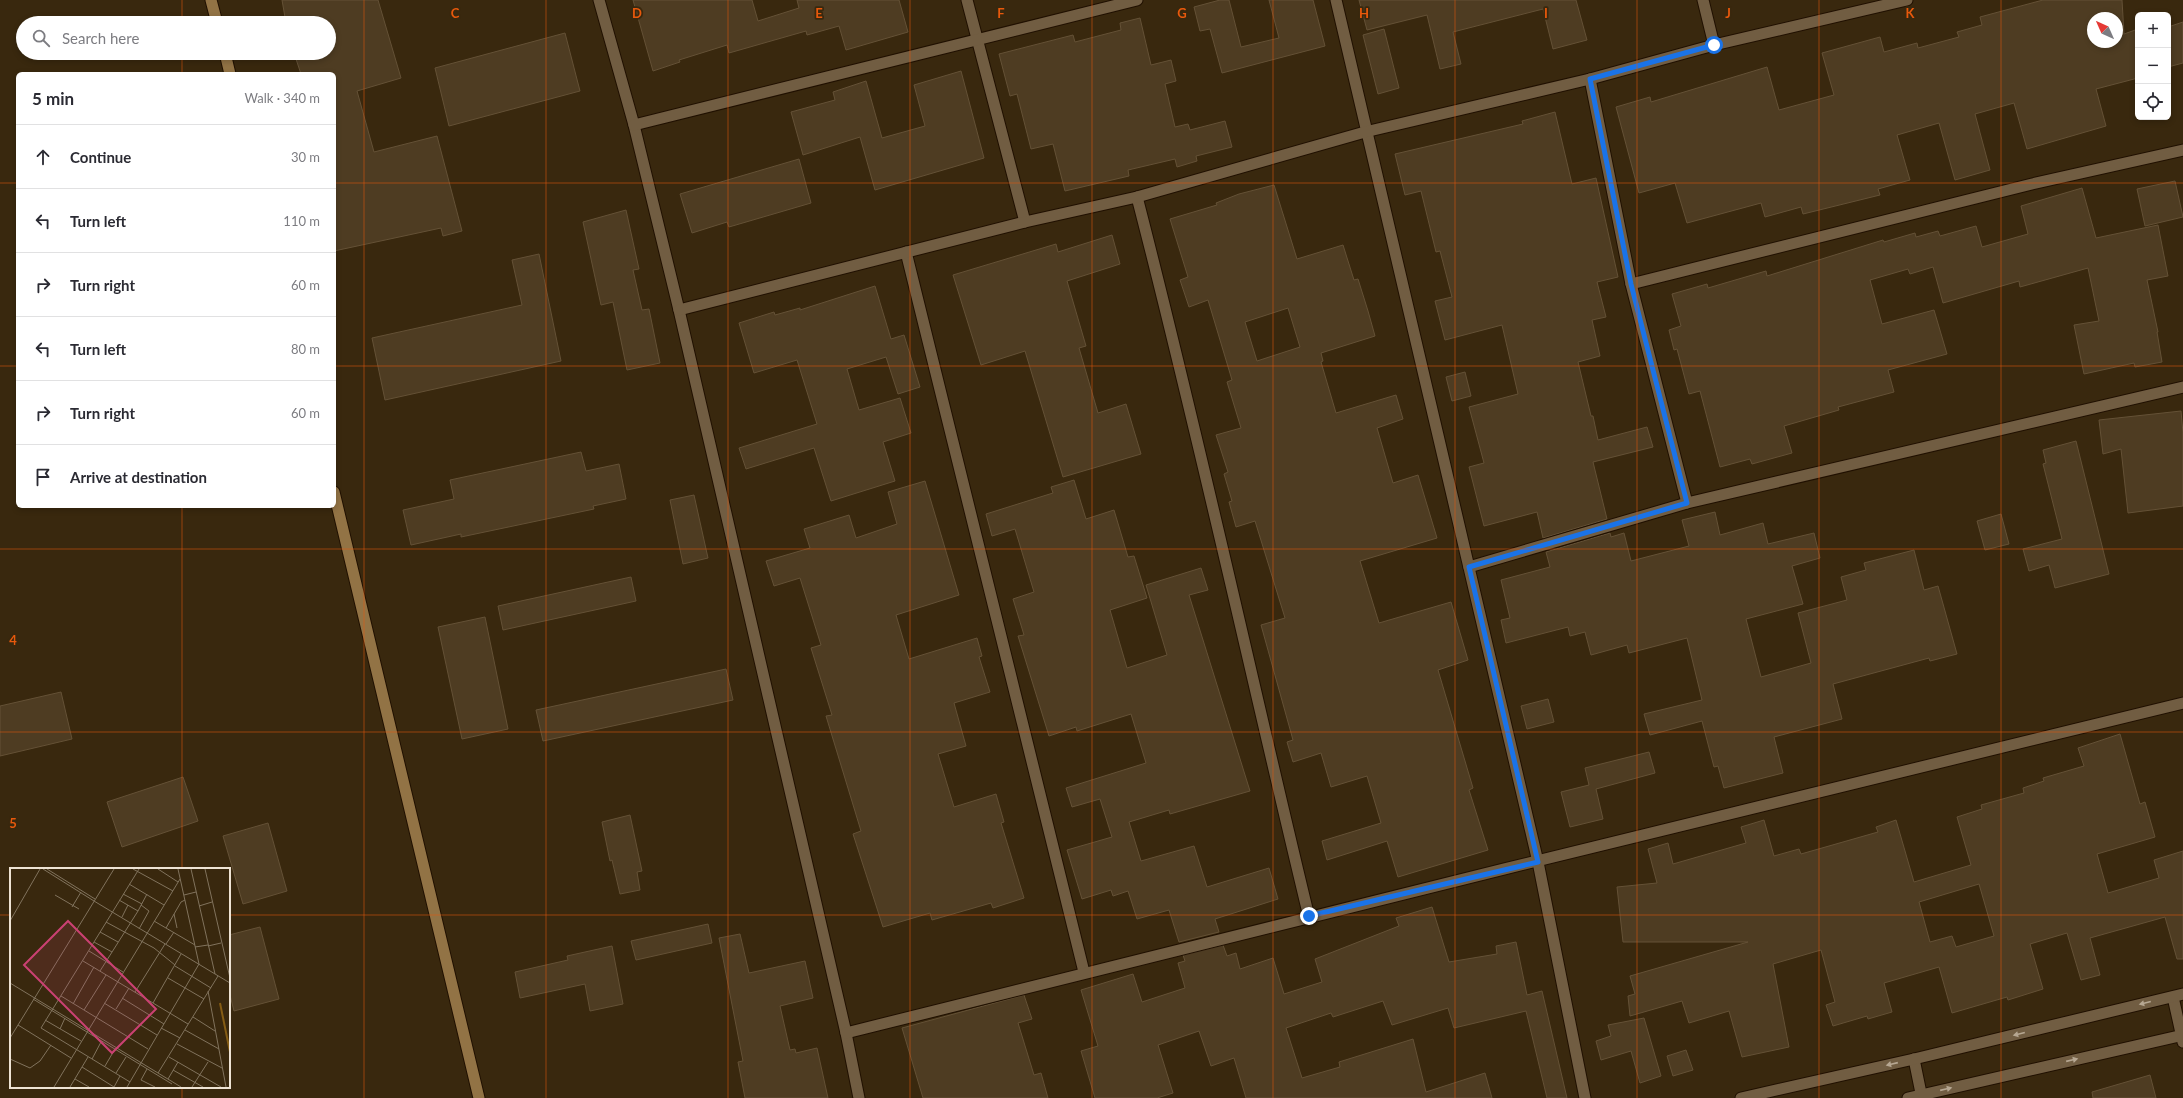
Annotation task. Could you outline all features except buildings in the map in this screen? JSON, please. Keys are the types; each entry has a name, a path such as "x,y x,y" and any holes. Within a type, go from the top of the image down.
{"main road":[{"path":"211,0 215,16"},
{"path":"227,60 230,72"},
{"path":"336,500 479,1098"}],"street":[{"path":"599,0 634,125 679,310 846,1033 859,1098"},
{"path":"967,0 1025,222"},
{"path":"634,125 1137,0"},
{"path":"1336,0 1365,132 1538,862 1585,1098"},
{"path":"1703,0 1714,45"},
{"path":"679,310 1025,222 1137,197 1365,132 1590,79 1714,45 1907,0"},
{"path":"1590,79 1631,284 1687,503"},
{"path":"1631,284 2032,184 2183,150"},
{"path":"1137,197 1197,435 1248,666 1309,916"},
{"path":"906,252 1084,972"},
{"path":"1469,567 1687,503 2183,387"},
{"path":"846,1033 1309,916 1538,862 2183,703"},
{"path":"1741,1098 1914,1059 2178,995 2182,1037 1908,1098"},
{"path":"1914,1059 1922,1096"}],"route":[{"path":"1309,916 1538,862 1469,567 1687,503 1631,284 1590,79 1714,45"}]}
